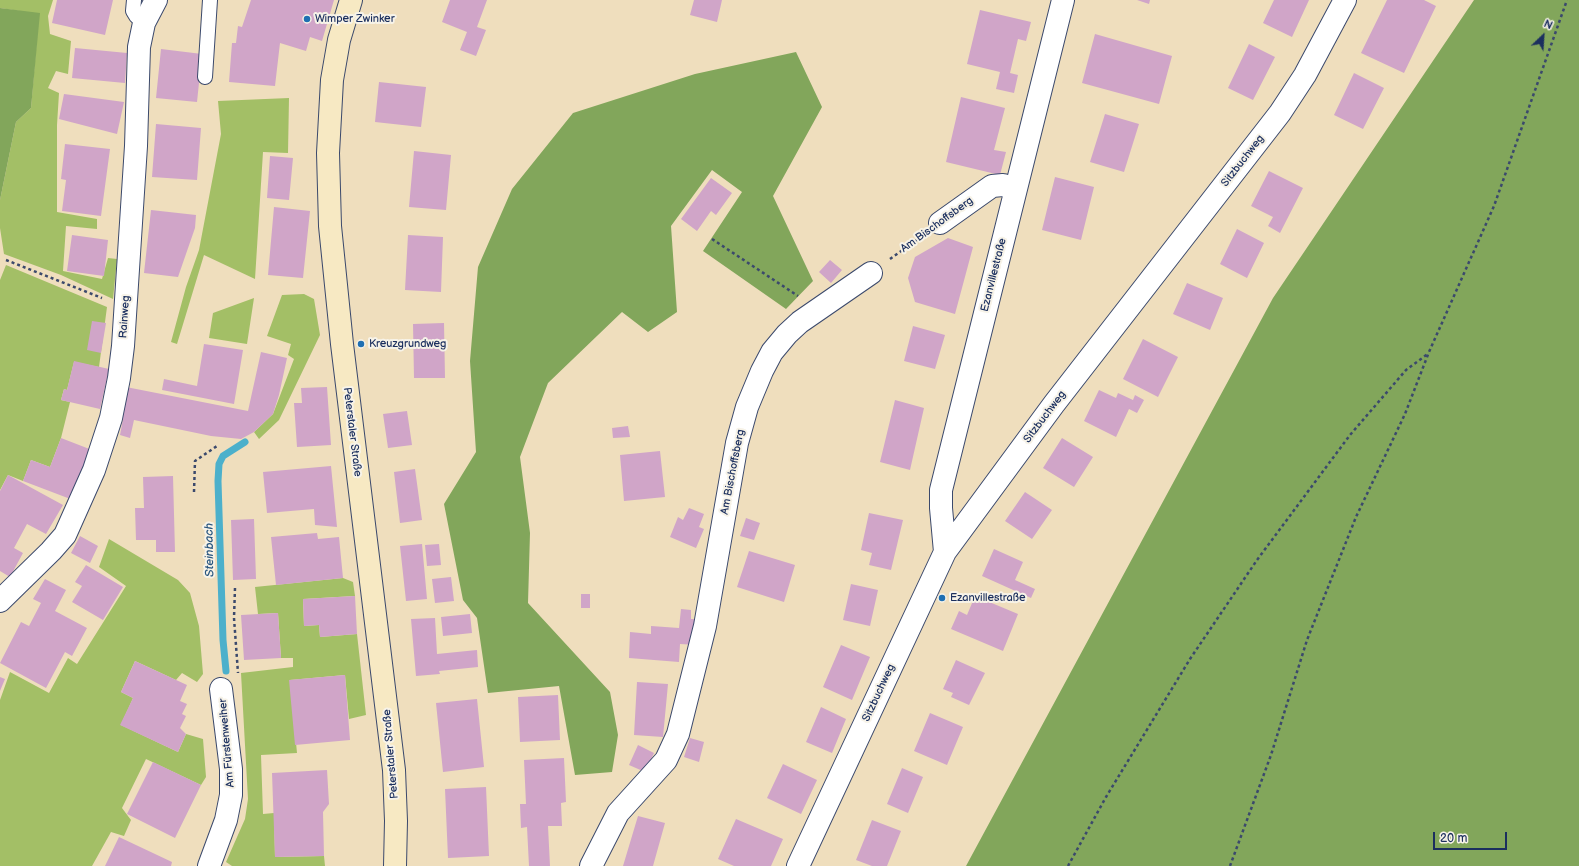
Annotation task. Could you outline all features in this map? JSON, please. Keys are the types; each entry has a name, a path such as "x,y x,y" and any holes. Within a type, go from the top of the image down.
{"main road":[{"name":"Peterstaler Straße","path":"351,0 340,34 332,80 328,153 330,219 342,344 394,770 396,821 395,866"}],"street":[{"name":"Rainweg","path":"0,601 51,551 65,535 94,470 111,418 119,378 124,317 136,146 139,47 144,23 156,0"},
{"name":"Ezanvillestraße","path":"945,552 941,508 942,490 1063,0"},
{"name":"Sitzbuchweg","path":"798,866 945,552 1054,404 1280,113 1305,75 1345,0"},
{"name":"Am Bischoffsberg","path":"940,224 992,186 1002,185 1016,189"},
{"name":"Am Bischoffsberg","path":"591,866 618,813 666,760 675,744 700,649 737,442 747,407 762,371 772,352 787,334 818,309 871,273"},
{"name":"Am Fürstenweiher","path":"209,866 226,820 231,795 231,769 221,689"}],"lane":[{"path":"134,0 133,11 144,23"},
{"path":"205,77 210,0"}],"path":[{"path":"1230,866 1271,755 1307,640 1356,517 1405,414 1429,352 1494,206 1567,0"},
{"name":"Am Bischoffsberg","path":"871,273 940,224"},
{"path":"712,239 818,309"},
{"path":"6,260 109,301 108,313 124,317"},
{"path":"1068,866 1106,797 1190,659 1257,560 1350,435 1406,370 1429,352"},
{"path":"194,492 195,461 217,446"},
{"path":"221,689 238,672 234,618 235,588"}],"green space":[{"path":"0,0 53,0 48,16 50,34 71,41 68,74 56,71 48,88 59,93 57,125 57,212 97,219 97,229 66,226 63,271 102,279 108,258 117,259 113,299 61,275 4,254 0,228 0,200 16,122 31,108 39,14 0,8"},
{"path":"1474,0 1579,0 1579,866 966,866 1273,298"},
{"path":"0,8 40,13 31,108 16,122 0,200"},
{"path":"796,52 822,107 773,196 813,281 786,309 703,251 742,192 712,170 671,226 677,312 648,332 622,312 548,383 520,457 530,533 528,603 610,692 618,735 612,772 575,775 559,686 488,693 477,618 463,600 444,504 476,452 470,361 478,267 512,189 573,113 695,74"},
{"path":"289,98 288,153 263,152 255,279 204,255 177,344 171,342 186,287 199,250 221,134 218,101"},
{"path":"6,265 107,307 99,367 74,362 67,390 64,389 61,400 70,402 61,438 50,467 31,460 23,481 8,475 0,490 0,280"},
{"path":"304,294 314,299 320,335 279,420 259,439 254,432 273,414 294,359 288,355 291,344 267,336 282,295"},
{"path":"254,298 247,344 209,338 213,313"},
{"path":"109,539 178,580 190,593 199,626 203,674 197,682 182,673 176,680 135,661 121,692 133,698 121,725 178,752 186,734 203,739 206,777 201,785 146,759 122,808 131,820 124,836 111,832 92,866 0,866 0,700 10,672 49,693 68,658 77,664 126,586 99,567"},
{"path":"343,578 353,582 355,596 303,599 304,626 319,625 320,637 357,634 366,715 349,719 345,675 290,680 297,753 261,755 263,814 274,813 275,857 324,856 325,866 232,866 226,862 245,819 248,799 241,673 293,667 293,658 281,658 278,613 258,614 255,587"}],"building":[{"path":"57,0 113,0 105,35 52,23"},
{"path":"251,0 334,0 322,41 310,37 306,51 280,43 275,86 229,82 232,43 236,43 238,26 242,27"},
{"path":"450,0 487,0 477,27 486,30 476,56 460,50 467,32 442,22"},
{"path":"694,0 722,0 717,22 690,15"},
{"path":"1137,0 1150,0 1149,4"},
{"path":"1274,0 1309,0 1292,37 1263,23"},
{"path":"1387,0 1424,0 1436,6 1404,73 1361,53"},
{"path":"980,10 1031,22 1026,41 1018,39 1010,73 1018,75 1014,93 996,89 1000,72 967,64"},
{"path":"1095,34 1172,56 1159,104 1082,83"},
{"path":"1249,44 1275,57 1253,100 1228,88"},
{"path":"75,48 127,53 125,83 72,78"},
{"path":"161,49 202,54 197,102 156,98"},
{"path":"1354,73 1384,88 1363,129 1334,115"},
{"path":"379,82 426,87 421,127 375,122"},
{"path":"64,94 124,102 117,134 59,119"},
{"path":"961,97 1005,108 994,150 1006,152 1000,175 946,162"},
{"path":"1105,114 1139,124 1124,172 1090,162"},
{"path":"156,124 201,128 197,180 152,177"},
{"path":"65,144 110,149 101,216 62,211 66,180 61,179"},
{"path":"414,151 451,155 446,210 409,207"},
{"path":"270,156 293,158 289,200 267,198"},
{"path":"1269,171 1303,188 1280,233 1268,226 1273,217 1251,206"},
{"path":"1055,177 1094,187 1081,240 1042,230"},
{"path":"711,178 732,193 716,215 711,211 697,231 681,219"},
{"path":"274,207 310,211 303,278 268,275"},
{"path":"151,210 196,215 195,228 178,277 144,273"},
{"path":"1237,229 1264,243 1247,278 1220,264"},
{"path":"72,235 108,240 104,276 67,271"},
{"path":"408,235 443,237 441,292 405,290"},
{"path":"948,238 973,247 955,314 915,302 908,278 915,257"},
{"path":"830,260 842,270 831,283 819,272"},
{"path":"1187,283 1223,298 1210,330 1173,314"},
{"path":"92,321 106,323 101,353 87,350"},
{"path":"444,323 445,378 414,378 413,324"},
{"path":"913,326 945,335 935,369 904,361"},
{"path":"1143,339 1178,357 1158,397 1123,379"},
{"path":"204,344 243,350 234,404 162,390 164,379 197,386"},
{"path":"261,352 287,358 279,395 273,414 254,432 241,439 211,436 134,420 130,438 120,435 123,419 120,418 126,387 248,411"},
{"path":"74,361 109,369 100,409 61,400 64,389 67,390"},
{"path":"327,387 331,445 297,447 294,403 302,403 301,388"},
{"path":"1099,390 1116,398 1118,393 1133,400 1135,395 1144,400 1137,413 1129,409 1116,437 1084,421"},
{"path":"895,400 924,408 910,470 880,462"},
{"path":"407,411 412,445 388,448 383,414"},
{"path":"628,426 630,437 613,438 612,428"},
{"path":"61,438 92,450 73,500 23,481 31,460 50,467"},
{"path":"1062,438 1093,457 1074,487 1043,468"},
{"path":"660,451 665,497 624,501 620,455"},
{"path":"331,466 337,527 315,525 314,509 267,513 263,472"},
{"path":"415,469 422,520 400,523 394,472"},
{"path":"8,475 63,505 46,534 27,524 14,548 23,553 10,577 0,571 0,491"},
{"path":"173,476 175,552 156,552 156,540 136,540 135,508 144,508 143,477"},
{"path":"1025,492 1052,510 1032,539 1005,521"},
{"path":"689,508 704,514 699,527 704,529 696,548 670,537 678,517 683,520"},
{"path":"869,513 903,520 891,570 869,565 872,553 861,550"},
{"path":"746,518 760,523 754,540 740,536"},
{"path":"254,519 256,579 233,580 231,520"},
{"path":"317,533 318,539 339,537 343,578 276,585 271,537"},
{"path":"80,536 98,546 90,563 71,553"},
{"path":"422,544 427,599 406,601 400,546"},
{"path":"439,544 441,565 427,566 425,545"},
{"path":"994,549 1023,562 1015,580 1035,589 1031,598 982,576"},
{"path":"749,551 795,565 784,602 737,587"},
{"path":"86,565 123,587 103,620 72,602 82,586 75,582"},
{"path":"451,577 454,601 435,603 432,579"},
{"path":"45,579 66,590 55,611 87,628 72,656 65,652 46,688 0,663 21,622 29,626 41,603 33,599"},
{"path":"851,584 878,590 870,626 843,620"},
{"path":"581,594 590,594 590,608 581,608"},
{"path":"355,596 357,634 320,637 319,625 304,626 303,599"},
{"path":"975,596 1018,614 1003,651 951,629 959,611 967,615"},
{"path":"681,609 691,610 691,619 699,619 697,645 680,644 679,662 629,658 630,632 651,634 651,626 679,628"},
{"path":"278,613 281,658 244,660 241,615"},
{"path":"470,614 472,633 443,636 441,617"},
{"path":"435,618 437,654 477,650 478,667 439,671 440,674 416,676 411,619"},
{"path":"841,645 870,657 852,700 823,687"},
{"path":"956,660 985,673 969,705 951,697 953,693 943,689"},
{"path":"135,661 187,685 180,701 187,704 182,714 186,716 180,728 186,734 178,752 120,725 133,698 121,692"},
{"path":"345,675 350,740 295,745 289,680"},
{"path":"0,677 5,679 0,691"},
{"path":"637,682 668,684 663,737 634,735"},
{"path":"558,695 560,740 520,742 518,697"},
{"path":"477,699 484,767 443,772 436,703"},
{"path":"821,707 846,719 832,753 806,742"},
{"path":"930,713 963,727 947,765 914,751"},
{"path":"690,738 704,742 699,762 684,757"},
{"path":"638,745 654,753 645,772 629,765"},
{"path":"564,758 566,802 561,803 562,826 548,826 550,866 529,866 527,827 521,828 520,804 526,804 524,760"},
{"path":"153,762 201,785 175,838 127,814"},
{"path":"783,764 817,780 801,814 767,798"},
{"path":"902,768 923,777 908,813 887,804"},
{"path":"327,770 329,804 323,812 324,856 275,857 272,773"},
{"path":"486,787 489,856 448,858 445,789"},
{"path":"638,816 665,823 653,866 623,866"},
{"path":"736,819 783,839 771,866 734,866 718,859"},
{"path":"872,820 901,831 887,866 872,866 856,860"},
{"path":"119,837 172,862 171,866 105,866"}],"waterway":[{"name":"Steinbach","path":"226,671 223,640 218,481 219,464 223,456 245,442"}],"place":[{"name":"Wimper Zwinker","path":"307,19"},
{"name":"Kreuzgrundweg","path":"361,344"},
{"name":"Ezanvillestraße","path":"942,598"}]}
